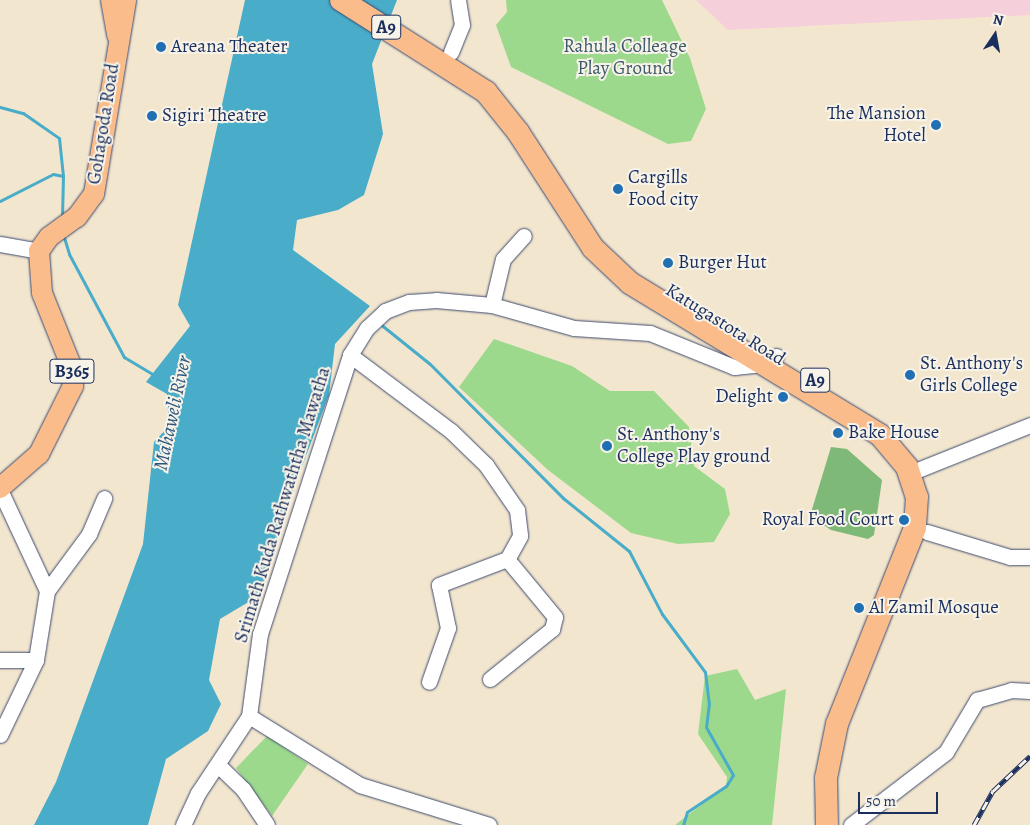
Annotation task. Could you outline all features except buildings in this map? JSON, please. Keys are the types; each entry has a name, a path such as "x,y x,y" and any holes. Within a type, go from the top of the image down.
{"highway":[{"name":"A9","path":"341,0 439,50"},
{"name":"A9","path":"366,0 439,50"},
{"name":"Katugastota Road","path":"439,50 496,102 577,227 604,260 638,288 768,360 880,435 916,470 932,500 927,532 845,743 841,825"},
{"name":"Katugastota Road","path":"827,825 826,778 837,724 915,528 918,505 916,470"}],"main road":[{"name":"Gohagoda Road","path":"44,244 69,223 89,202 96,184 117,34 111,0"},
{"name":"Gohagoda Road","path":"117,34 126,16 126,0"},
{"name":"B365","path":"0,489 39,454 73,386 70,364 42,293 44,244"}],"street":[{"path":"439,50 462,25 458,0"},
{"path":"524,236 503,259 492,305 574,328 650,333 734,366 768,360"},
{"path":"0,244 44,244"},
{"name":"Srimath Kuda Rathwaththa Mawatha","path":"183,825 249,716 260,634 350,355 366,328 385,311 409,302 436,300 492,305"},
{"path":"350,355 451,431 508,493 517,510 520,536 507,559 439,584 448,628 429,682"},
{"path":"916,470 1030,425"},
{"path":"0,489 47,591"},
{"path":"0,735 36,660 47,591 89,534 104,498"},
{"path":"927,532 1010,557 1030,557"},
{"path":"490,679 552,629 554,617 507,559"},
{"path":"0,660 36,660"},
{"path":"851,825 946,752 977,700 1011,690 1030,691"},
{"path":"249,716 360,785 489,825"},
{"path":"218,765 243,789 267,825"}],"shaded area":[{"path":"696,0 1030,0 1030,15 728,30"}],"green space":[{"name":"Rahula Colleage Play Ground","path":"506,0 662,0 690,58 706,109 691,141 668,144 511,67 496,25 507,12"},
{"name":"St. Anthony's College Play ground","path":"494,339 572,366 610,391 654,391 689,427 694,466 725,489 730,514 714,542 678,544 631,533 548,470 459,387"},
{"path":"831,447 847,449 882,480 874,535 868,539 831,530 810,516"},
{"path":"737,669 755,700 786,689 772,825 675,825 726,786 727,777 698,734 705,676"},
{"path":"267,736 308,764 272,816 236,768"}],"water":[{"name":"Mahaweli River","path":"245,0 397,0 372,64 383,134 364,195 338,210 297,220 293,250 370,306 335,344 329,395 284,514 260,595 220,619 209,680 221,704 208,731 166,759 148,825 34,825 56,782 143,544 154,442 169,426 167,394 146,382 190,326 178,305"}],"waterway":[{"path":"0,107 23,113 59,138 63,176"},
{"path":"0,201 53,174 63,176 62,218"},
{"name":"Mahaweli River","path":"63,234 69,254 124,357 157,377"},
{"path":"379,323 430,364 563,498 629,551 662,614 705,672 709,703 706,727 733,775 726,786 687,812 683,825"}],"railway":[{"path":"974,825 993,791 1030,756"}],"place":[{"name":"Areana Theater","path":"161,47"},
{"name":"Sigiri Theatre","path":"152,116"},
{"name":"The Mansion Hotel","path":"936,125"},
{"name":"Cargills Food city","path":"618,189"},
{"name":"Burger Hut","path":"668,263"},
{"name":"St. Anthony's Girls College","path":"910,375"},
{"name":"Delight","path":"783,397"},
{"name":"Bake House","path":"838,433"},
{"name":"St. Anthony's College Play ground","path":"607,446"},
{"name":"Royal Food Court","path":"904,520"},
{"name":"Al Zamil Mosque","path":"859,608"}]}
